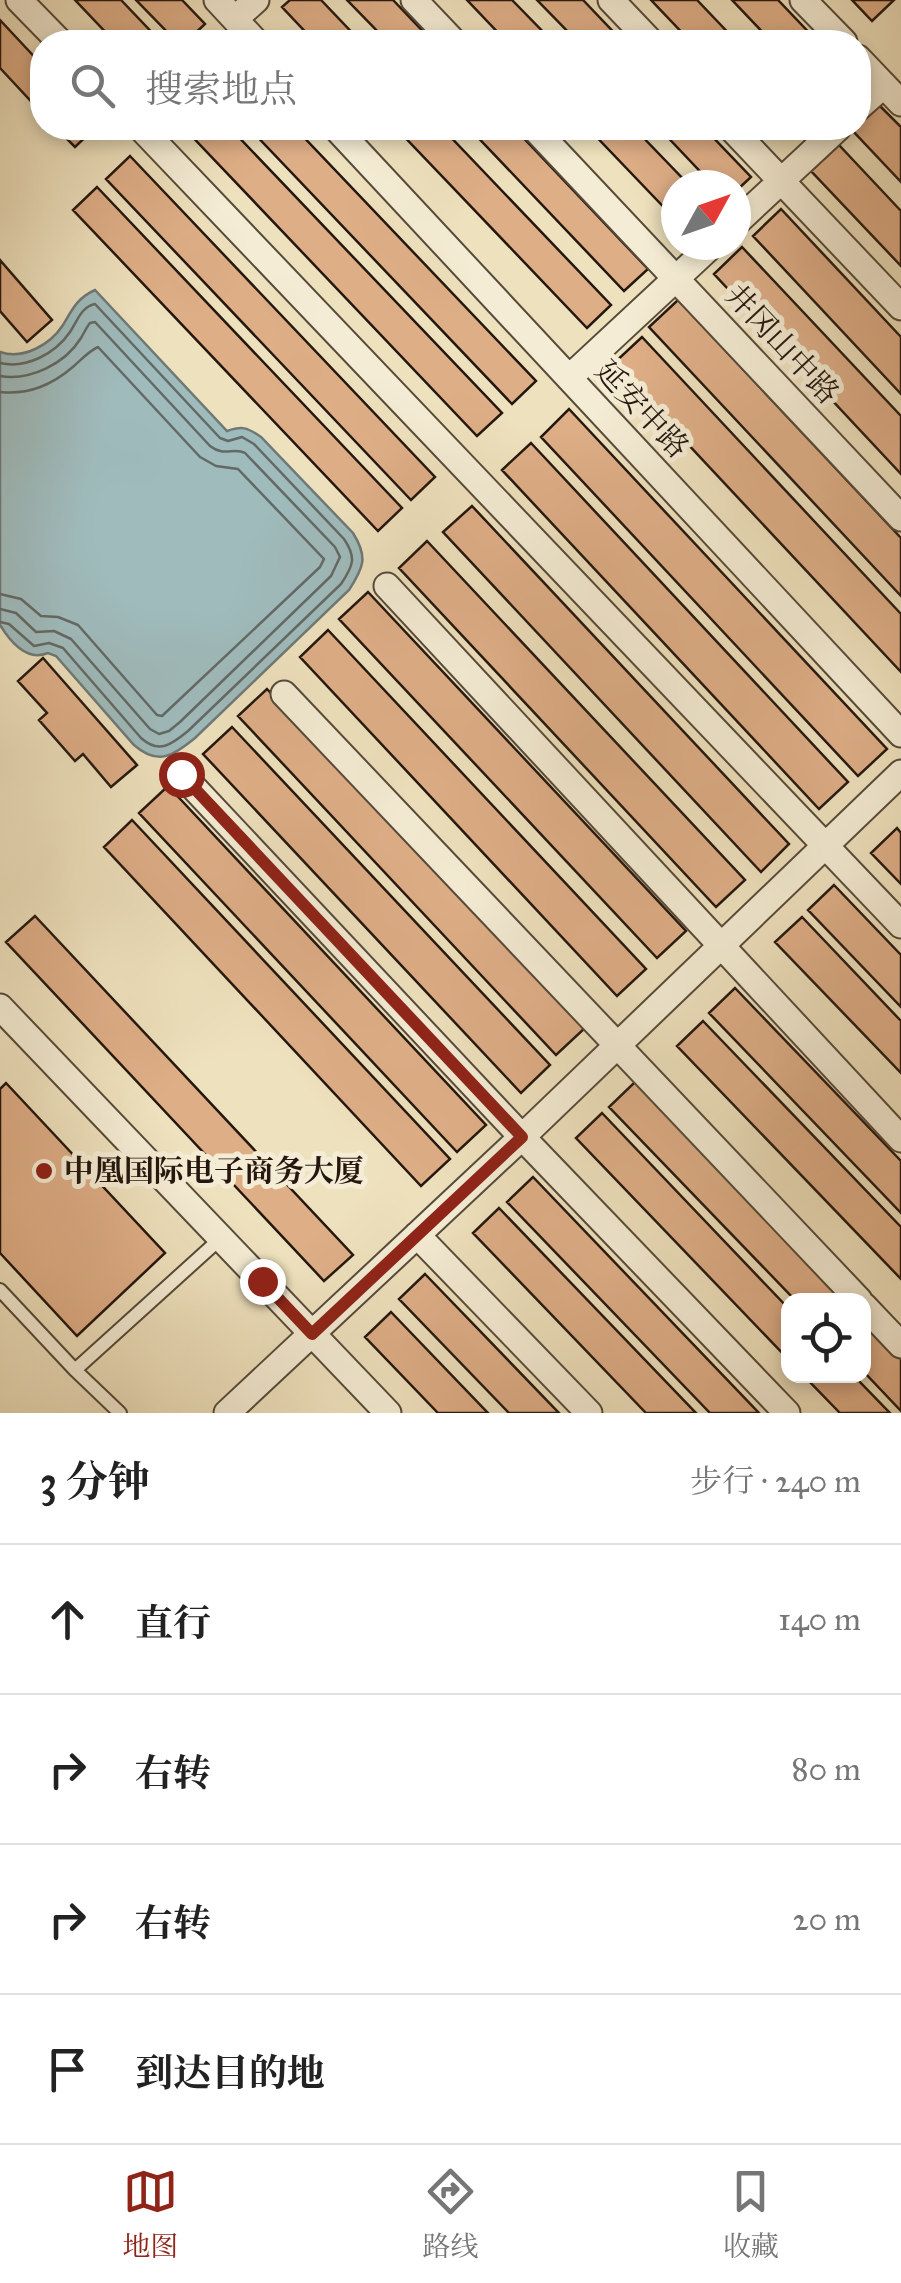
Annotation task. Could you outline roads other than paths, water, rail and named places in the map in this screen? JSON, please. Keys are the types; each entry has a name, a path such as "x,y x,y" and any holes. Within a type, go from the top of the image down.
{"street":[{"path":"19,0 48,30"},
{"path":"217,0 245,30"},
{"path":"235,20 256,0"},
{"path":"414,0 443,30"},
{"path":"611,0 640,30"},
{"path":"804,0 833,30"},
{"path":"871,72 892,94"},
{"path":"152,140 901,925"},
{"name":"延安中路","path":"347,140 901,734"},
{"name":"井冈山中路","path":"545,140 901,518"},
{"path":"742,140 901,307"},
{"path":"751,208 825,140"},
{"path":"569,378 696,260"},
{"path":"387,586 901,1140"},
{"path":"284,694 851,1293"},
{"path":"227,1413 901,773"},
{"path":"181,774 787,1413"},
{"path":"0,1008 388,1413"},
{"path":"417,1235 589,1413"},
{"path":"871,1314 901,1345"}],"lane":[{"path":"76,1370 220,1238"},
{"path":"0,1290 120,1413"}],"water":[{"path":"95,290 227,431 244,428 261,437 353,533 362,556 361,568 349,590 195,738 180,750 158,757 134,745 56,656 26,653 0,625 0,352 18,354 43,344 58,332 79,301"}],"place":[{"name":"中凰国际电子商务大厦","path":"44,1171"}]}
